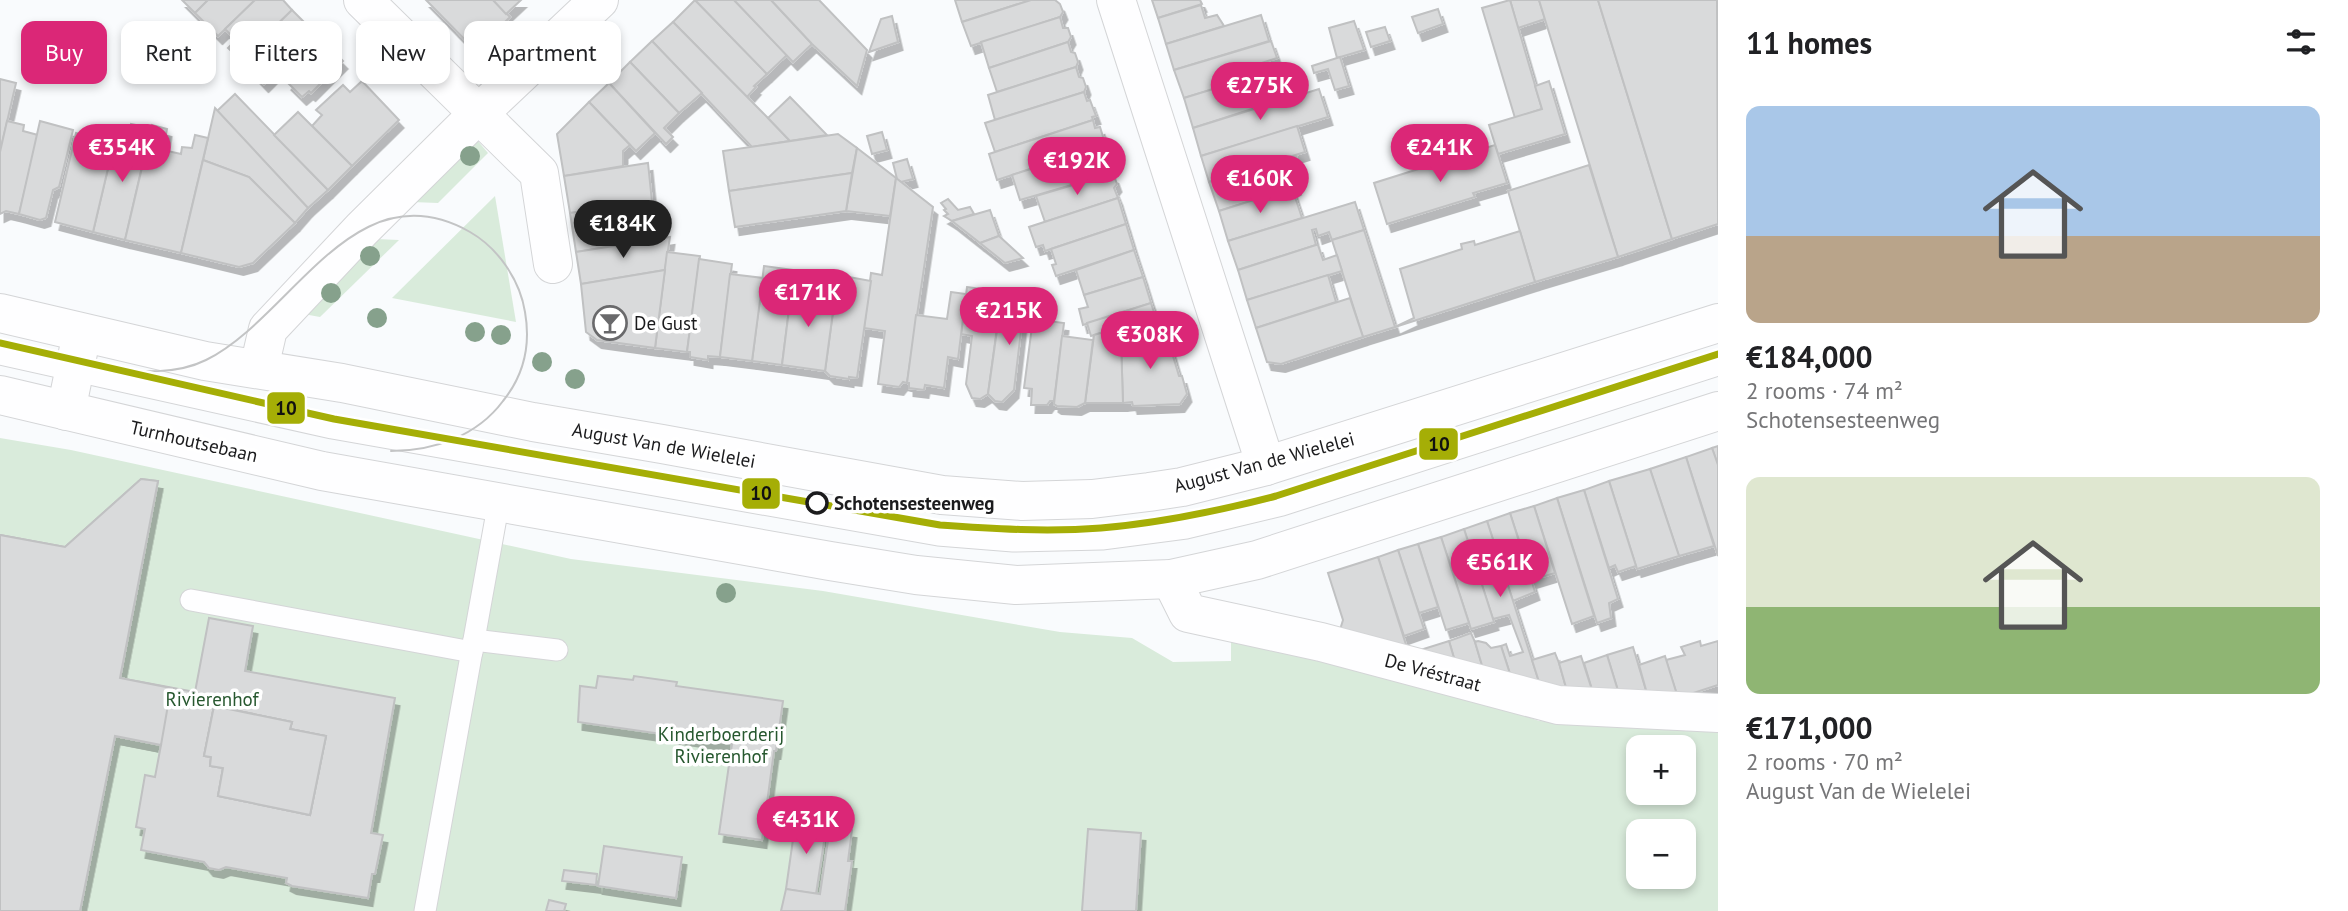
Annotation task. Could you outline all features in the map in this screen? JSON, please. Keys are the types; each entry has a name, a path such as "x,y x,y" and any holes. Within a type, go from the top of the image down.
{"main road":[{"path":"363,0 539,173 553,264"},
{"path":"1,319 82,333 205,361 259,368 268,329 362,229 599,0"},
{"path":"1116,0 1266,466"},
{"name":"August Van de Wielelei","path":"259,368 533,422 942,495 1022,501 1092,499 1182,487 1266,466 1718,323"},
{"path":"66,411 82,333"},
{"name":"Turnhoutsebaan","path":"0,395 322,471 499,501"},
{"path":"499,501 916,575 1016,585 1171,579 1292,550 1718,411"},
{"name":"De Vréstraat","path":"1171,579 1188,613 1321,642 1558,705 1718,713"}],"lane":[{"path":"0,354 332,429 938,536 1013,541 1101,538 1185,528 1282,505 1718,365"},
{"path":"425,911 499,501"},
{"path":"191,600 473,646 557,650"}],"green space":[{"path":"477,140 488,153 438,203 412,202"},
{"path":"495,196 516,322 392,298"},
{"path":"376,239 399,240 320,317 298,313"},
{"name":"Rivierenhof","path":"0,438 71,450 571,559 823,591 1060,632 1132,638 1173,662 1231,661 1231,641 1470,696 1539,721 1718,729 1718,911 0,911"}],"building":[{"path":"182,0 208,0 195,13"},
{"path":"208,0 255,0 233,21 230,21 218,36 216,21 203,21 195,13"},
{"path":"255,0 283,0 292,10 281,21 233,21"},
{"path":"426,0 493,0 510,17 506,21 464,21 464,39 450,24 450,21 447,21"},
{"path":"493,0 521,0 506,14"},
{"path":"695,0 767,74 747,97 673,22"},
{"path":"695,0 734,0 787,55 767,74"},
{"path":"734,0 771,0 812,44 793,62"},
{"path":"771,0 819,0 867,50 857,86 812,44"},
{"path":"955,0 1031,0 962,22"},
{"path":"1031,0 1055,0 1063,12 1060,17 971,46 962,22"},
{"path":"1152,0 1200,0 1202,4 1158,18"},
{"path":"1510,0 1539,0 1545,19 1518,28"},
{"path":"1510,0 1542,109 1515,118 1482,8"},
{"path":"1539,0 1598,0 1672,239 1618,257"},
{"path":"1598,0 1717,0 1718,224 1672,239"},
{"path":"1201,5 1205,18 1217,15 1224,26 1166,44 1158,18"},
{"path":"1438,9 1443,24 1418,33 1412,17"},
{"path":"292,10 303,21 281,21"},
{"path":"1261,15 1269,41 1174,70 1166,44"},
{"path":"892,16 898,42 869,52 881,19"},
{"path":"1060,17 1063,28 1068,28 1071,37 1068,42 989,68 981,42"},
{"path":"1354,21 1364,50 1337,58 1329,28"},
{"path":"673,22 790,141 752,147 652,41"},
{"path":"1385,27 1390,41 1371,47 1366,32"},
{"path":"652,41 702,93 679,113 630,62"},
{"path":"1271,41 1277,58 1246,68 1250,78 1184,98 1174,70"},
{"path":"1068,42 1078,62 1076,67 997,92 989,68"},
{"path":"1340,57 1349,86 1335,90 1328,69 1314,73 1312,66"},
{"path":"630,62 679,113 664,128 673,137 666,144 610,84 621,84 621,71"},
{"path":"1076,67 1086,87 1084,92 995,120 988,95"},
{"path":"1265,73 1274,102 1193,128 1184,98"},
{"path":"0,79 16,83 0,152"},
{"path":"1549,81 1565,134 1498,154 1489,125 1542,109 1535,86"},
{"path":"289,84 320,84 311,93 309,91 302,97"},
{"path":"359,84 365,84 399,120 352,166 312,126 322,115 316,110 343,85 350,92"},
{"path":"610,84 655,133 636,151 589,102"},
{"path":"1319,89 1328,117 1201,156 1193,128"},
{"path":"1084,92 1096,116 1092,117 1093,120 995,152 985,123"},
{"path":"235,94 328,190 308,208 217,111"},
{"path":"790,97 827,135 790,141 768,118"},
{"path":"589,102 630,145 623,151 623,166 564,176 557,134"},
{"path":"215,108 308,208 295,223 249,177 203,160"},
{"path":"298,112 352,166 328,190 274,135"},
{"path":"1093,120 1095,128 1100,127 1104,140 1101,146 997,180 989,154"},
{"path":"7,121 24,125 23,131 38,135 19,214 6,211 0,214 0,152"},
{"path":"40,121 73,130 59,187 53,190 46,218 40,220 19,214"},
{"path":"131,124 151,128 125,240 93,232 114,143 126,143"},
{"path":"152,125 167,129 163,150 181,154 182,147 192,148 195,135 208,138 181,253 125,240"},
{"path":"1297,126 1305,152 1209,182 1201,156"},
{"path":"882,132 887,150 872,154 867,136"},
{"path":"76,133 114,143 93,232 55,222"},
{"path":"838,134 857,148 852,173 729,191 723,151"},
{"path":"1495,145 1507,183 1473,193 1475,197 1387,224 1374,183"},
{"path":"1101,146 1103,154 1111,163 1110,174 1020,200 1012,175"},
{"path":"857,148 896,178 890,216 846,211"},
{"path":"1296,156 1299,165 1290,169 1296,187 1219,211 1209,182"},
{"path":"907,159 913,179 901,182 897,179 893,163"},
{"path":"203,160 249,177 295,223 253,263 239,267 181,253"},
{"path":"648,163 652,202 570,213 564,176"},
{"path":"1589,165 1618,257 1535,282 1508,191"},
{"path":"852,173 846,211 735,227 729,191"},
{"path":"1110,174 1114,176 1117,184 1114,188 1118,198 1045,222 1036,196"},
{"path":"896,178 933,207 907,383 903,382 899,387 878,384 885,331 864,328 871,273 882,275"},
{"path":"1292,188 1302,218 1228,241 1219,211"},
{"path":"1118,198 1126,224 1045,251 1043,245 1036,247 1029,227"},
{"path":"948,199 958,210 970,207 974,214 952,221 944,216 948,214 941,203"},
{"path":"644,202 650,240 576,252 570,213"},
{"path":"1355,202 1364,230 1332,240 1329,232 1318,236 1316,229 1312,230 1316,245 1238,270 1228,241"},
{"path":"990,210 999,236 980,243 952,221"},
{"path":"1126,224 1134,250 1056,276 1052,265 1056,264 1051,249"},
{"path":"1364,230 1395,327 1363,337 1332,240"},
{"path":"1520,231 1535,282 1395,327 1414,318 1400,269 1462,249 1461,244 1474,241 1475,245"},
{"path":"999,236 1023,258 1005,263 980,243"},
{"path":"670,237 665,270 581,284 576,252"},
{"path":"1316,245 1323,260 1337,255 1342,271 1247,300 1238,270"},
{"path":"1134,250 1143,277 1084,295 1076,270"},
{"path":"667,252 700,256 687,352 655,348"},
{"path":"699,259 732,264 720,357 708,356 708,360 690,357 690,352 687,352"},
{"path":"764,266 794,270 782,365 752,361"},
{"path":"665,270 655,348 597,340 586,332 581,284"},
{"path":"730,274 763,278 752,361 720,357"},
{"path":"838,275 871,281 857,378 830,376 825,371"},
{"path":"1328,275 1336,302 1256,328 1247,300"},
{"path":"1143,277 1151,303 1083,325 1079,309 1088,307 1084,295"},
{"path":"792,286 830,292 829,296 835,297 825,371 782,365"},
{"path":"967,287 982,289 980,304 1000,306 988,394 980,399 972,398 966,384 972,336 961,334"},
{"path":"1022,289 1037,291 1032,323 1022,322 1014,390 1002,402 995,401 988,394 1000,309 1019,312"},
{"path":"951,292 966,294 958,359 948,357 944,388 925,385 924,390 909,388 907,383 916,315 947,319"},
{"path":"1350,298 1363,337 1281,364 1267,362 1256,328"},
{"path":"1151,303 1159,328 1114,343 1110,330 1091,336 1087,323"},
{"path":"1033,319 1064,323 1054,401 1047,405 1031,405 1032,389 1024,388"},
{"path":"1159,328 1161,334 1166,333 1187,394 1180,404 1133,406 1132,402 1123,403 1121,341"},
{"path":"1110,330 1114,343 1121,341 1123,403 1085,403 1094,335"},
{"path":"1062,336 1093,340 1085,403 1077,407 1054,404"},
{"path":"1718,446 1718,465 1712,448"},
{"path":"1712,448 1718,465 1718,556 1686,457"},
{"path":"1686,457 1714,546 1679,556 1650,469"},
{"path":"1650,469 1679,556 1637,569 1609,481"},
{"path":"141,479 158,481 120,678 195,692 209,618 253,626 245,671 395,698 371,833 383,835 368,898 292,886 286,883 287,878 226,867 219,870 209,868 204,862 141,850 145,829 136,827 145,775 155,777 161,745 115,736 80,911 0,911 0,535 65,547","holes":["214,706 292,722 290,729 326,736 310,815 218,796 223,768 210,766 211,757 204,756"]},
{"path":"141,479 158,481 120,678 171,688 161,745 115,736 80,911 0,911 0,535 65,547"},
{"path":"1609,481 1636,566 1618,572 1615,565 1609,568 1584,490"},
{"path":"1584,490 1618,599 1609,603 1611,618 1597,623 1557,498"},
{"path":"1557,498 1594,616 1572,624 1534,506"},
{"path":"1534,506 1555,573 1532,580 1510,513"},
{"path":"1510,513 1535,592 1513,601 1487,521"},
{"path":"1487,521 1541,688 1512,680 1501,646 1506,644 1510,656 1523,652 1509,615 1493,619 1464,529"},
{"path":"1464,529 1494,622 1471,629 1441,537"},
{"path":"1441,537 1469,623 1446,630 1418,544"},
{"path":"1418,544 1438,607 1419,613 1398,550"},
{"path":"1398,550 1424,629 1404,636 1378,557"},
{"path":"1378,557 1408,651 1339,633 1343,620 1328,573"},
{"path":"1471,633 1484,672 1454,658 1449,641"},
{"path":"1449,641 1454,658 1414,652"},
{"path":"1700,641 1701,646 1718,641 1718,685 1678,698 1666,660 1685,655 1681,647"},
{"path":"1475,642 1491,648 1501,646 1512,680 1484,672"},
{"path":"1633,647 1648,697 1619,694 1607,655"},
{"path":"1555,653 1567,691 1541,688 1532,660"},
{"path":"1607,655 1619,694 1593,693 1584,663"},
{"path":"1581,656 1593,693 1567,691 1559,663"},
{"path":"1665,656 1678,698 1648,697 1639,665"},
{"path":"598,676 633,680 634,676 677,682 676,686 783,701 762,840 719,834 732,744 578,722 580,686 596,688"},
{"path":"214,706 292,722 290,729 326,736 310,815 218,796 223,768 210,766 211,757 204,756"},
{"path":"214,706 292,722 290,729 326,736 310,815 218,796 223,768 210,766 211,757 204,756"},
{"path":"796,818 827,822 816,894 786,889"},
{"path":"830,827 852,830 848,861 852,861 845,911 781,911 786,889 820,894"},
{"path":"1088,829 1141,833 1136,911 1082,911"},
{"path":"604,846 682,857 676,898 598,886"},
{"path":"564,870 597,874 596,885 562,881"},
{"path":"549,900 566,904 564,911 546,911"}],"tram line":[{"path":"108,368 170,370 206,360 237,340 327,256 358,232 392,218 429,217 470,232 490,247 506,266 518,288 525,312 526,348 516,381 503,401 481,424 438,444 391,451"}],"transit line":[{"name":"10","path":"0,343 334,419 940,525 1041,530 1145,523 1276,496 1718,354"}],"place":[{"name":"De Gust","path":"610,323"},
{"name":"Schotensesteenweg","path":"817,503"}],"park label":[{"name":"Kinderboerderij Rivierenhof","path":"721,745"}]}
